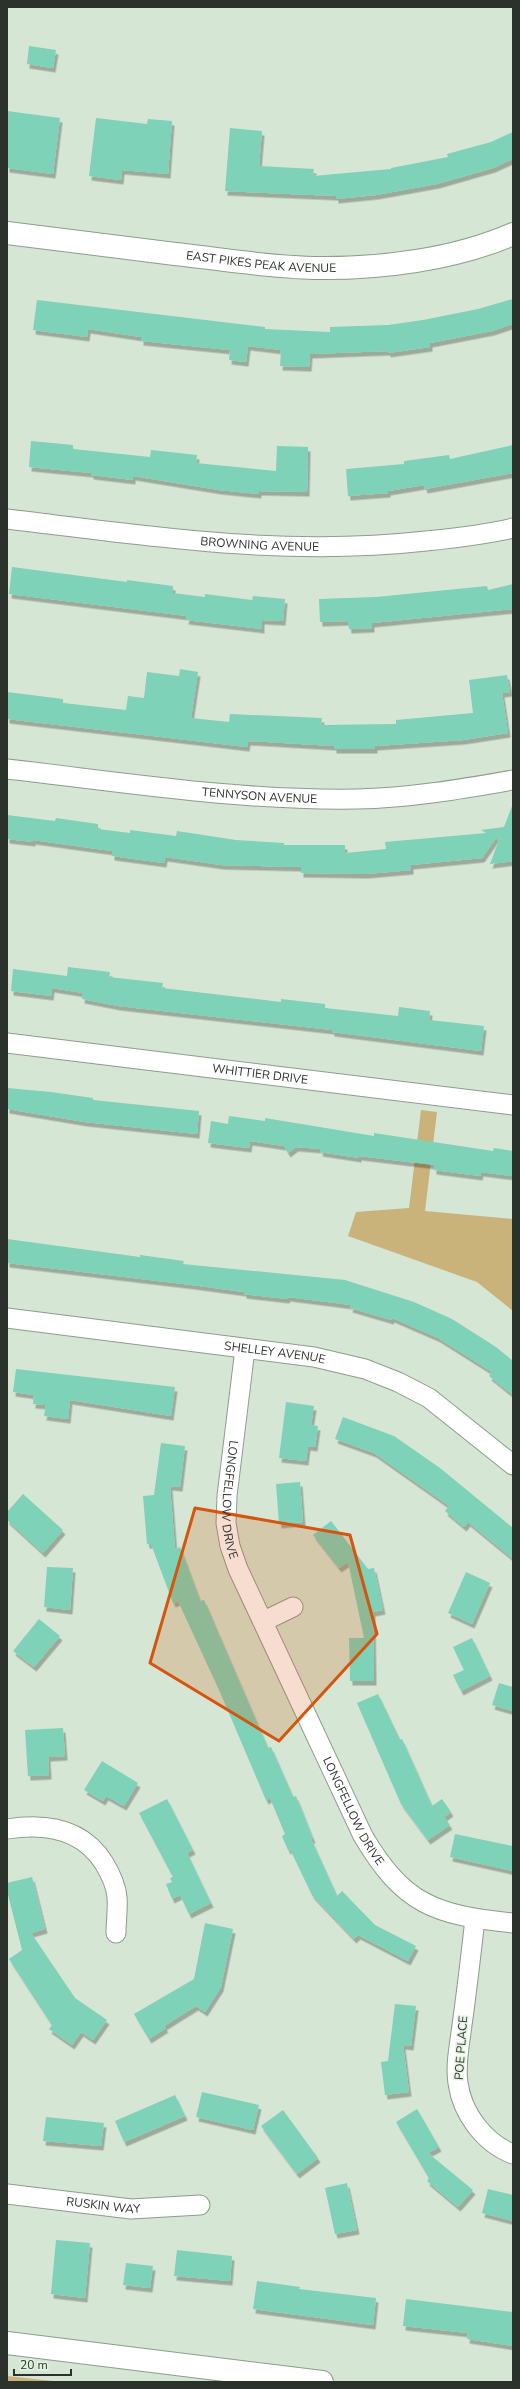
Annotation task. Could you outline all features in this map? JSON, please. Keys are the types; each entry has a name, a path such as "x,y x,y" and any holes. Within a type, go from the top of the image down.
{"main road":[{"name":"EAST PIKES PEAK AVENUE","path":"7,234 230,260 314,268 371,266 418,260 461,251 513,234"},
{"path":"7,2343 322,2382"}],"street":[{"name":"BROWNING AVENUE","path":"7,519 228,545 275,548 384,546 513,528"},
{"name":"TENNYSON AVENUE","path":"7,769 213,792 307,799 358,799 417,794 513,780"},
{"name":"WHITTIER DRIVE","path":"7,1043 513,1105"},
{"name":"SHELLEY AVENUE","path":"7,1318 338,1361 398,1382 429,1398 513,1465"},
{"name":"LONGFELLOW DRIVE","path":"245,1349 227,1496 226,1523 230,1546 238,1569 264,1621 363,1836 380,1864 401,1887 425,1903 450,1914 475,1919 513,1923"},
{"path":"264,1621 293,1607"},
{"path":"7,1830 30,1826 54,1828 83,1839 93,1848 111,1874 117,1896 116,1934"},
{"name":"POE PLACE","path":"475,1919 459,2054 458,2082 462,2102 485,2136 501,2149 513,2154"},
{"name":"RUSKIN WAY","path":"7,2194 131,2209 200,2205"}],"highlighted area":[{"path":"195,1508 350,1535 377,1634 279,1741 150,1663"}],"shaded area":[{"path":"421,1110 437,1112 425,1211 513,1219 513,1311 477,1282 348,1236 356,1212 409,1208"},
{"path":"7,2376 62,2382 7,2382"}],"building":[{"path":"29,46 56,50 53,68 27,64"},
{"path":"7,111 60,118 53,174 7,168"},
{"path":"96,118 147,124 148,119 172,121 168,174 122,170 121,180 89,176"},
{"path":"230,128 262,131 259,166 314,169 313,176 391,169 448,157 447,154 491,142 513,132 513,159 493,168 437,184 376,195 336,199 336,196 225,191"},
{"path":"513,299 513,324 492,331 430,343 430,347 388,353 388,351 310,354 309,367 280,366 281,350 248,346 246,362 229,360 230,350 141,341 141,337 88,329 87,337 33,330 37,300 265,327 265,329 330,332 330,327 388,325 423,320 478,309"},
{"path":"31,441 73,445 73,449 150,457 151,450 197,455 196,463 276,471 277,446 308,447 307,492 259,491 259,494 219,490 133,476 133,480 91,475 91,473 29,467"},
{"path":"513,445 513,473 425,489 424,485 388,491 388,493 348,496 346,469 404,464 404,461 449,455 450,459"},
{"path":"12,567 127,582 127,580 173,586 173,593 205,597 205,594 252,600 253,596 285,599 283,621 262,620 262,629 186,620 187,616 9,594"},
{"path":"513,584 513,609 372,623 372,628 349,629 348,621 320,622 319,599 376,597 487,586 488,590"},
{"path":"180,669 198,672 191,718 229,722 230,714 322,718 321,725 396,724 396,720 473,713 469,680 507,675 510,692 502,693 508,733 463,740 375,746 375,749 334,749 334,746 248,741 247,747 7,719 7,692 63,699 63,703 126,710 128,696 144,698 147,672 179,676"},
{"path":"512,806 513,861 490,864 499,840 496,838 482,858 411,865 411,870 366,874 301,873 301,867 221,865 165,857 164,863 112,856 112,851 33,840 33,842 7,839 7,815 55,821 56,818 98,824 98,829 130,833 130,830 176,836 177,831 236,840 284,843 284,845 345,845 345,853 386,849 385,842 486,833 481,830 504,827"},
{"path":"68,967 110,972 109,977 163,983 162,988 281,1002 281,999 325,1004 325,1008 398,1016 399,1007 430,1011 429,1020 484,1026 481,1051 332,1032 332,1030 118,1006 82,999 83,993 52,988 51,996 11,991 13,969 67,976"},
{"path":"7,1088 51,1092 93,1098 93,1100 199,1111 197,1134 85,1122 7,1109"},
{"path":"229,1116 265,1121 265,1118 374,1136 374,1133 493,1151 494,1148 513,1151 513,1176 481,1172 480,1176 434,1170 434,1165 359,1156 359,1158 320,1152 321,1149 296,1147 288,1153 284,1146 250,1141 249,1148 208,1143 211,1121 228,1124"},
{"path":"7,1239 140,1257 140,1255 184,1261 183,1264 345,1280 414,1302 452,1319 496,1347 513,1361 513,1395 489,1376 492,1372 438,1338 392,1318 391,1320 350,1308 351,1305 288,1297 287,1299 244,1294 244,1292 192,1285 7,1263"},
{"path":"16,1369 175,1387 171,1416 70,1400 68,1419 44,1416 46,1405 33,1404 34,1395 13,1392"},
{"path":"286,1402 314,1406 311,1425 318,1426 315,1447 308,1446 306,1461 279,1458"},
{"path":"343,1417 394,1436 440,1468 513,1528 513,1559 468,1522 464,1527 445,1511 449,1506 374,1453 335,1439"},
{"path":"161,1443 185,1446 180,1487 170,1486 175,1549 180,1547 200,1601 204,1600 268,1748 271,1747 293,1797 296,1796 313,1839 311,1839 337,1896 342,1891 375,1925 416,1946 408,1961 358,1935 354,1939 312,1895 290,1849 288,1850 282,1836 285,1834 270,1798 266,1800 220,1692 178,1601 173,1603 151,1544 147,1544 143,1496 154,1495"},
{"path":"300,1482 303,1522 279,1524 276,1484"},
{"path":"23,1494 63,1530 43,1553 7,1520 7,1512"},
{"path":"331,1521 368,1569 374,1568 383,1610 373,1612 374,1681 350,1681 349,1638 364,1638 348,1562 339,1568 313,1535"},
{"path":"47,1567 73,1568 70,1610 44,1607"},
{"path":"466,1572 490,1583 472,1624 448,1613"},
{"path":"39,1619 60,1636 34,1667 13,1651"},
{"path":"472,1638 490,1676 461,1691 453,1675 464,1670 453,1647"},
{"path":"499,1683 513,1687 513,1711 492,1705"},
{"path":"378,1694 400,1740 402,1739 432,1806 442,1799 451,1812 444,1817 450,1825 428,1840 401,1804 357,1703"},
{"path":"63,1728 65,1756 48,1757 49,1775 28,1776 25,1730"},
{"path":"102,1761 138,1783 124,1806 106,1796 103,1801 84,1790"},
{"path":"167,1799 193,1850 187,1853 211,1903 189,1914 180,1895 172,1899 166,1884 172,1882 170,1878 173,1877 139,1813"},
{"path":"455,1834 513,1846 513,1871 450,1857"},
{"path":"32,1877 45,1929 31,1933 75,1998 107,2020 93,2040 81,2032 72,2045 49,2029 52,2025 9,1959 22,1950 7,1891 7,1883"},
{"path":"205,1923 233,1929 221,1987 205,2012 196,2006 164,2026 166,2028 149,2039 134,2014 194,1979"},
{"path":"395,2004 416,2006 411,2046 403,2045 409,2092 385,2095 381,2062 388,2061"},
{"path":"202,2092 259,2105 253,2130 196,2117"},
{"path":"175,2095 185,2116 124,2142 115,2121"},
{"path":"417,2109 439,2147 428,2153 473,2190 458,2207 427,2181 429,2178 396,2122"},
{"path":"283,2110 318,2158 297,2174 261,2126"},
{"path":"46,2117 104,2123 101,2146 43,2141"},
{"path":"347,2183 357,2230 335,2234 325,2188"},
{"path":"488,2189 513,2195 513,2221 482,2213"},
{"path":"56,2240 90,2243 85,2298 51,2294"},
{"path":"177,2250 232,2256 230,2281 174,2276"},
{"path":"126,2263 153,2266 150,2288 123,2285"},
{"path":"257,2281 300,2287 299,2289 376,2298 373,2325 253,2309"},
{"path":"406,2299 513,2312 513,2346 467,2339 468,2333 403,2326"}]}
